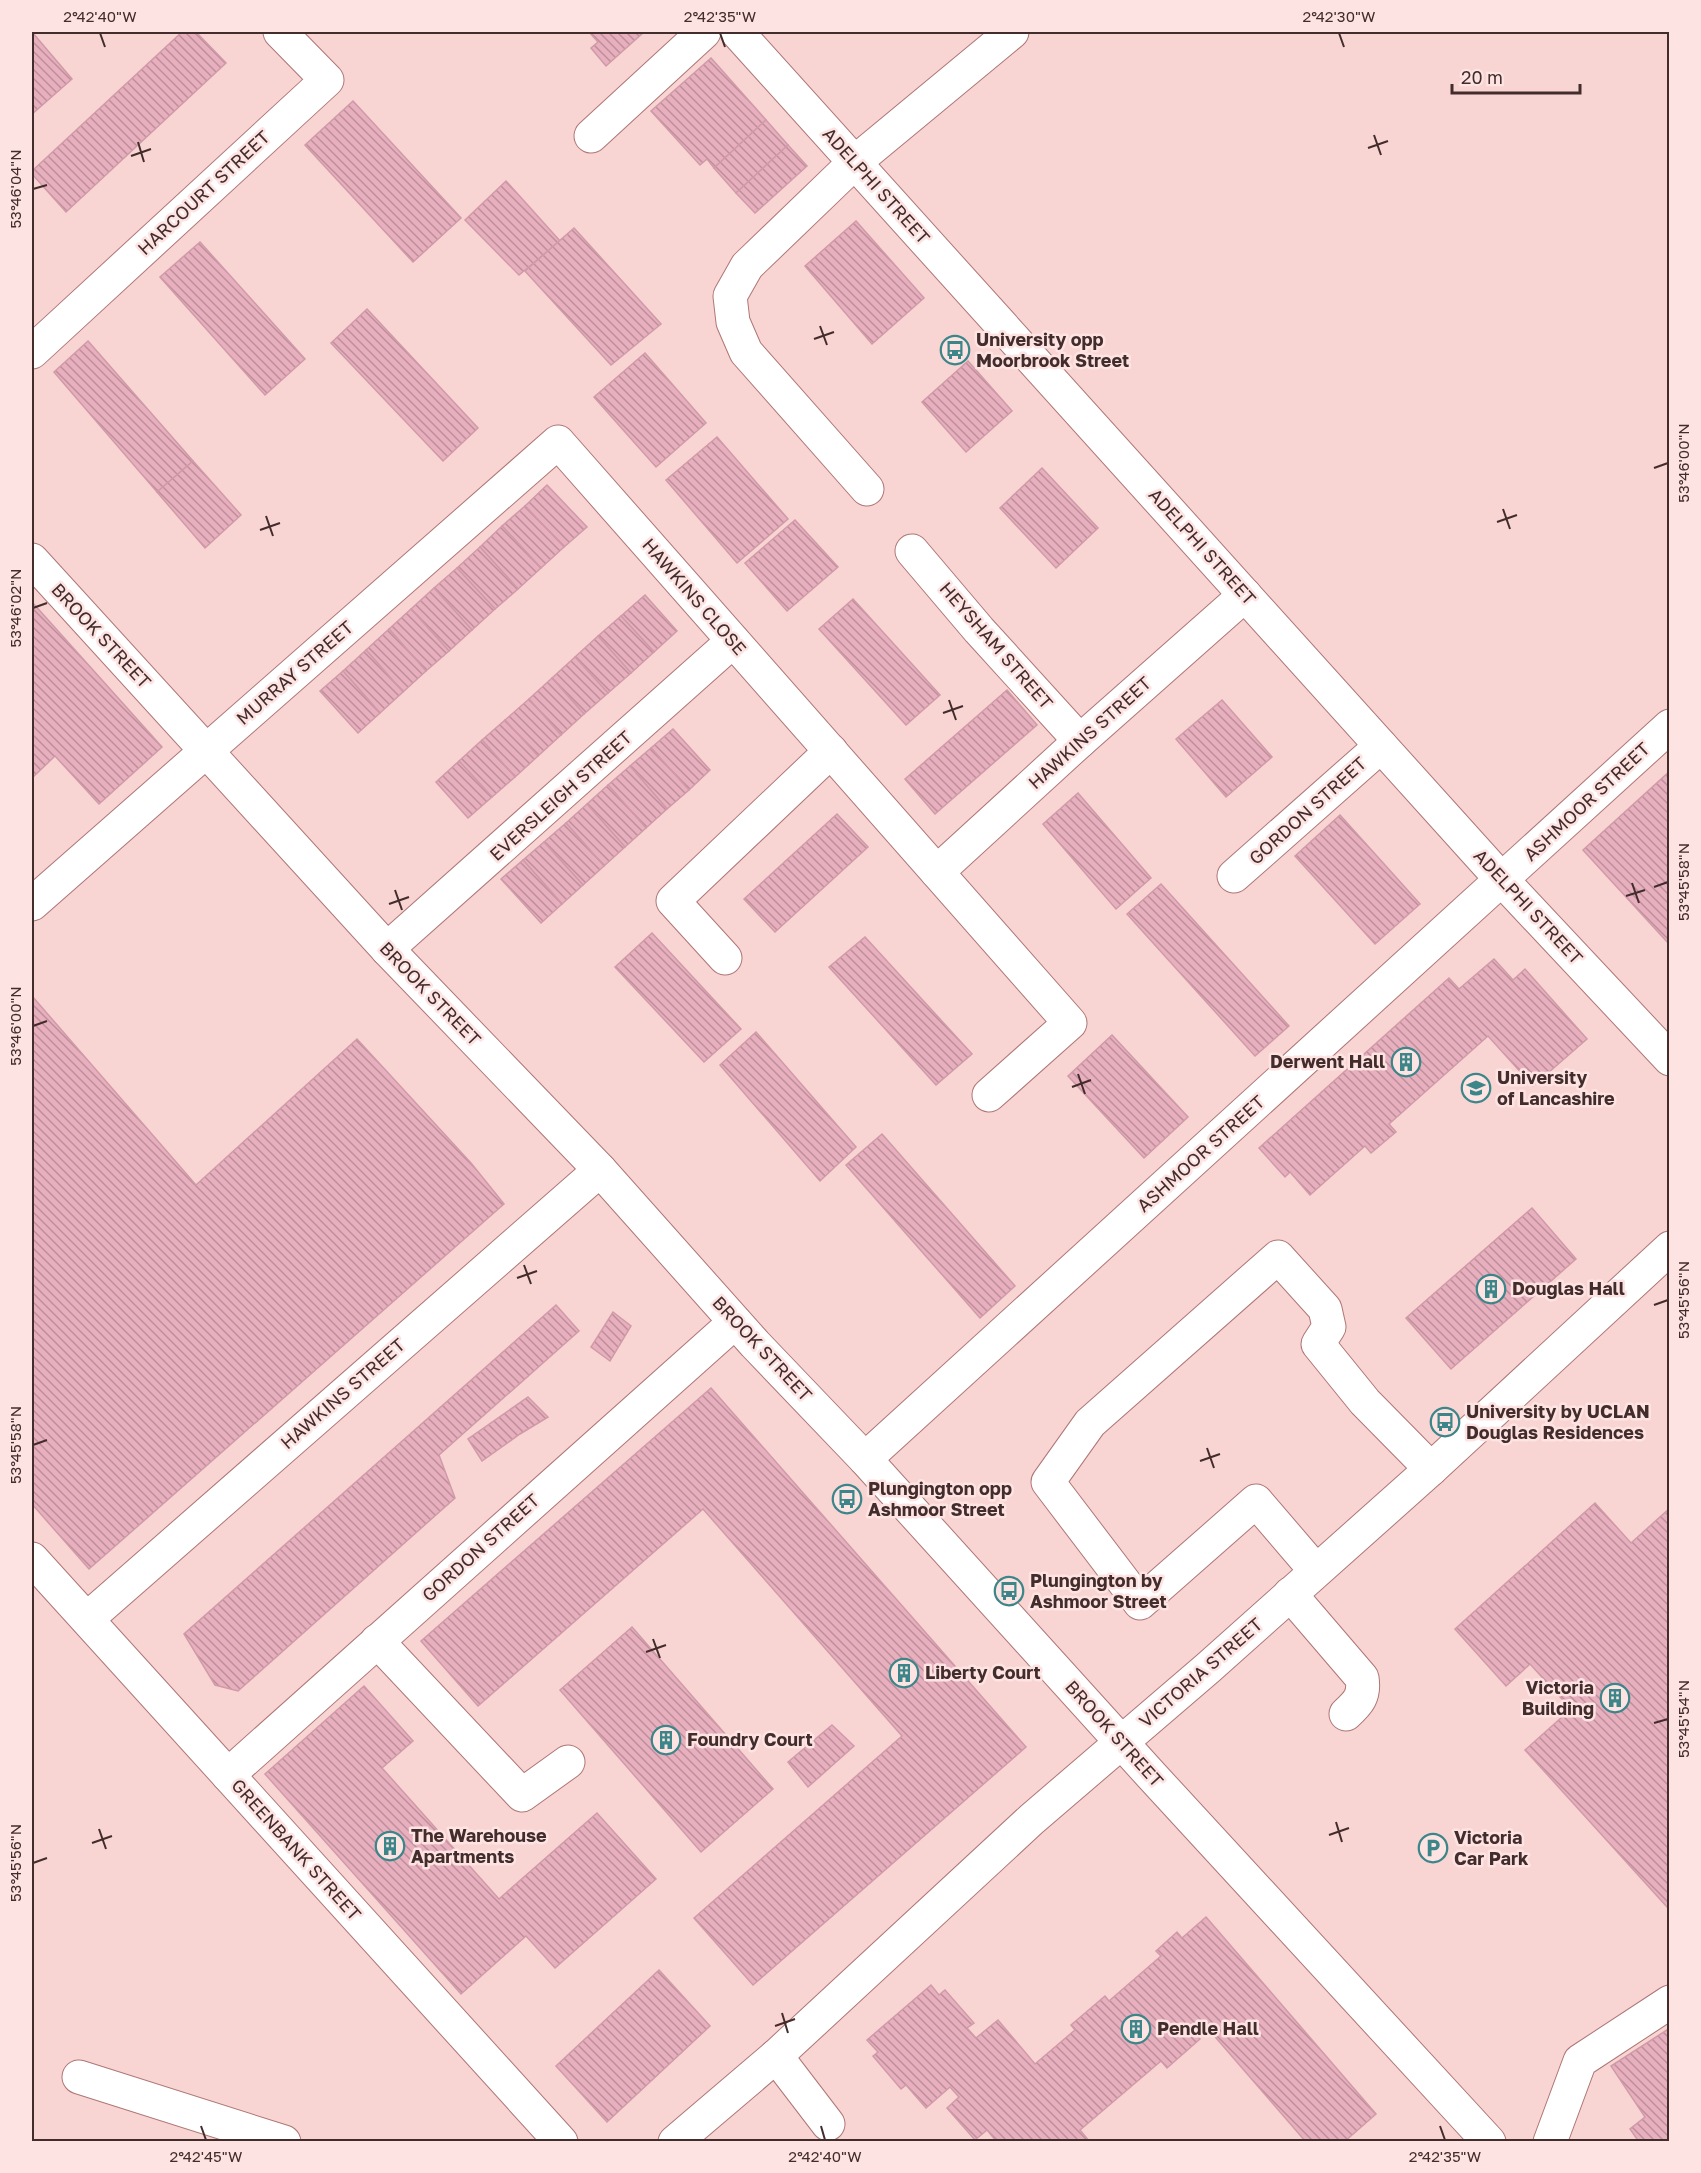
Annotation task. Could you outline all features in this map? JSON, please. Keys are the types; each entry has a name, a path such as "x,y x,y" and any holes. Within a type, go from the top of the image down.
{"street":[{"name":"HARCOURT STREET","path":"32,352 327,80 280,32"},
{"path":"591,136 704,32"},
{"name":"ADELPHI STREET","path":"737,32 1502,880 1670,1059"},
{"path":"867,489 746,352 733,322 730,296 747,266 855,162 1012,32"},
{"name":"HAWKINS CLOSE","path":"558,442 937,872"},
{"name":"MURRAY STREET","path":"32,904 558,442"},
{"name":"HEYSHAM STREET","path":"912,551 979,630 1080,741"},
{"name":"BROOK STREET","path":"32,561 387,949 600,1170 735,1322 864,1459 1489,2142"},
{"name":"HAWKINS STREET","path":"937,872 1245,595"},
{"name":"EVERSLEIGH STREET","path":"387,949 733,641"},
{"name":"ASHMOOR STREET","path":"864,1459 1670,726"},
{"name":"GORDON STREET","path":"1234,876 1381,746"},
{"path":"725,958 673,901 831,751"},
{"path":"937,872 1070,1023 989,1095"},
{"name":"HAWKINS STREET","path":"87,1619 600,1170"},
{"name":"VICTORIA STREET","path":"675,2142 776,2056 1032,1819 1431,1469 1670,1248"},
{"path":"1316,1571 1256,1501 1140,1603 1048,1482 1090,1423 1278,1257 1325,1309 1329,1327 1318,1344 1365,1402 1431,1469"},
{"name":"GORDON STREET","path":"228,1775 735,1322"},
{"name":"GREENBANK STREET","path":"32,1559 561,2142"},
{"path":"1290,1594 1362,1678 1364,1689 1357,1704 1346,1714"},
{"path":"377,1641 522,1795 568,1762"},
{"path":"1550,2142 1580,2061 1670,2002"},
{"path":"776,2056 828,2124"},
{"path":"79,2078 284,2142"}],"building":[{"path":"32,32 72,79 32,114"},
{"path":"182,32 196,32 226,63 66,212 32,174 32,171"},
{"path":"589,32 644,32 606,66 591,48 598,42"},
{"path":"711,58 766,120 714,168 707,159 700,165 651,111"},
{"path":"353,101 461,218 413,262 305,145"},
{"path":"766,120 788,145 736,193 714,168"},
{"path":"788,145 807,166 755,213 736,193"},
{"path":"506,181 560,241 519,275 465,220"},
{"path":"856,221 924,298 872,344 805,266"},
{"path":"574,228 661,324 611,365 525,271"},
{"path":"200,242 305,359 265,395 160,277"},
{"path":"367,309 478,428 443,461 331,343"},
{"path":"88,341 193,461 157,492 54,372"},
{"path":"645,353 706,423 656,467 594,397"},
{"path":"968,361 1012,411 966,452 922,402"},
{"path":"717,437 788,519 737,563 666,480"},
{"path":"193,461 241,515 205,548 157,492"},
{"path":"1042,468 1098,528 1056,568 1000,508"},
{"path":"547,485 587,527 564,547 525,506"},
{"path":"525,506 564,547 541,568 502,526"},
{"path":"795,520 838,567 787,611 745,563"},
{"path":"502,526 541,568 518,589 480,547"},
{"path":"480,547 518,589 495,609 457,568"},
{"path":"457,568 495,609 472,630 434,588"},
{"path":"434,588 472,630 449,651 411,609"},
{"path":"645,595 677,631 654,652 621,616"},
{"path":"853,599 940,695 906,725 819,629"},
{"path":"32,602 162,747 99,804 55,756 32,778"},
{"path":"411,609 449,651 426,671 389,629"},
{"path":"621,616 654,652 631,673 598,636"},
{"path":"389,629 426,671 403,692 366,650"},
{"path":"598,636 631,673 608,693 575,657"},
{"path":"366,650 403,692 380,713 343,671"},
{"path":"575,657 608,693 584,714 552,678"},
{"path":"343,671 380,713 358,733 320,691"},
{"path":"552,678 584,714 561,735 529,699"},
{"path":"1007,690 1037,725 935,814 905,779"},
{"path":"529,699 561,735 538,756 505,720"},
{"path":"1222,700 1272,757 1226,797 1176,739"},
{"path":"505,720 538,756 515,777 482,740"},
{"path":"673,729 710,770 689,790 651,748"},
{"path":"482,740 515,777 492,797 459,761"},
{"path":"651,748 689,790 667,809 630,766"},
{"path":"459,761 492,797 468,818 436,782"},
{"path":"630,766 667,809 646,828 608,785"},
{"path":"1670,771 1670,945 1583,850"},
{"path":"608,785 646,828 625,847 587,804"},
{"path":"1078,793 1151,878 1116,909 1043,824"},
{"path":"587,804 625,847 604,866 566,823"},
{"path":"837,814 868,847 775,932 744,899"},
{"path":"1340,815 1420,904 1375,944 1295,856"},
{"path":"566,823 604,866 583,885 544,842"},
{"path":"544,842 583,885 562,904 523,860"},
{"path":"523,860 562,904 541,923 501,879"},
{"path":"1161,884 1289,1026 1255,1056 1127,914"},
{"path":"652,933 741,1029 704,1062 615,967"},
{"path":"865,937 972,1054 936,1085 829,967"},
{"name":"Derwent Hall","path":"1494,959 1513,980 1525,969 1587,1039 1533,1086 1488,1036 1389,1124 1396,1132 1371,1153 1365,1146 1310,1195 1290,1172 1285,1177 1259,1148 1449,978 1459,989"},
{"path":"32,996 196,1185 357,1039 471,1163 504,1204 89,1569 32,1504"},
{"path":"756,1032 856,1147 820,1181 720,1065"},
{"path":"1112,1035 1188,1117 1144,1158 1068,1076"},
{"path":"882,1134 1015,1286 980,1318 846,1165"},
{"name":"Douglas Hall","path":"1532,1208 1576,1259 1451,1369 1406,1318"},
{"path":"556,1305 579,1331 439,1455 455,1498 238,1691 215,1685 184,1634"},
{"path":"613,1312 631,1326 610,1361 591,1347"},
{"name":"Liberty Court","path":"711,1388 1026,1747 753,1985 694,1918 902,1736 703,1509 478,1706 421,1641"},
{"path":"528,1397 548,1417 482,1461 468,1439"},
{"name":"Victoria Building","path":"1595,1503 1631,1543 1670,1508 1668,1908 1525,1750 1571,1709 1530,1664 1506,1686 1455,1629"},
{"name":"Foundry Court","path":"632,1627 773,1789 701,1852 560,1690"},
{"name":"The Warehouse Apartments","path":"364,1686 413,1741 382,1768 499,1899 597,1813 656,1879 555,1968 526,1936 461,1994 265,1774"},
{"name":"Foundry Court","path":"832,1725 854,1746 808,1787 788,1762"},
{"name":"Pendle Hall","path":"1206,1917 1376,2114 1344,2142 1306,2142 1204,2024 1194,2032 1200,2039 1167,2068 1161,2061 1080,2130 1090,2142 997,2142 987,2130 975,2140 947,2108 959,2097 950,2087 926,2108 906,2085 901,2089 873,2056 878,2052 867,2040 931,1985 939,1995 945,1990 974,2023 967,2028 976,2038 998,2020 1035,2064 1075,2030 1071,2025 1105,1996 1109,2001 1161,1956 1156,1951 1177,1932 1182,1938"},
{"path":"659,1970 710,2026 607,2122 556,2066"},
{"path":"1670,2028 1670,2142 1639,2142 1630,2129 1645,2117 1611,2066"}],"place":[{"name":"University opp Moorbrook Street","path":"955,350"},
{"name":"Derwent Hall","path":"1406,1062"},
{"name":"University of Lancashire","path":"1476,1088"},
{"name":"Douglas Hall","path":"1491,1289"},
{"name":"University by UCLAN Douglas Residences","path":"1445,1422"},
{"name":"Plungington opp Ashmoor Street","path":"847,1499"},
{"name":"Plungington by Ashmoor Street","path":"1009,1591"},
{"name":"Liberty Court","path":"904,1673"},
{"name":"Victoria Building","path":"1615,1698"},
{"name":"Foundry Court","path":"666,1740"},
{"name":"The Warehouse Apartments","path":"390,1846"},
{"name":"Victoria Car Park","path":"1433,1848"},
{"name":"Pendle Hall","path":"1136,2029"}]}
